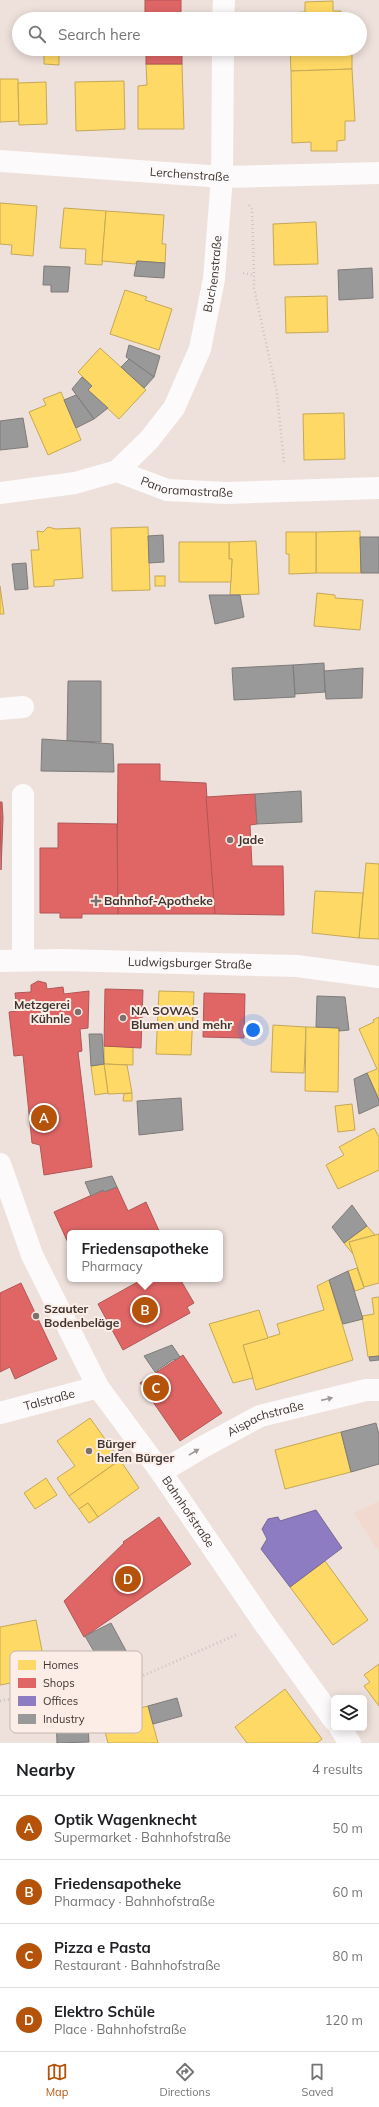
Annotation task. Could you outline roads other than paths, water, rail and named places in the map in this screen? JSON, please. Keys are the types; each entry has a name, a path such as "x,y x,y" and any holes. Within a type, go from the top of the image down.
{"street":[{"path":"223,12 224,0"},
{"name":"Buchenstraße","path":"117,471 149,440 174,408 200,349 215,270 222,177 223,56"},
{"name":"Lerchenstraße","path":"0,161 222,177 379,173"},
{"path":"0,493 75,483 117,471"},
{"name":"Panoramastraße","path":"117,471 167,490 227,493 379,488"},
{"path":"0,709 23,707"},
{"path":"23,795 23,959"},
{"name":"Ludwigsburger Straße","path":"0,961 23,959 297,966 379,977"},
{"name":"Bahnhofstraße","path":"0,1164 32,1255 98,1387 161,1472 264,1623 331,1716"},
{"name":"Talstraße","path":"0,1413 98,1387"},
{"name":"Aispachstraße","path":"161,1472 260,1416 366,1390 379,1390"},
{"path":"342,1731 350,1743"}],"place":[{"name":"Jade","path":"230,840"},
{"name":"Bahnhof-Apotheke","path":"96,901"},
{"name":"Metzgerei Kühnle","path":"78,1012"},
{"name":"NA SOWAS Blumen und mehr","path":"123,1018"},
{"name":"Optik Wagenknecht","path":"44,1118"},
{"name":"Friedensapotheke","path":"145,1310"},
{"name":"Szauter Bodenbeläge","path":"36,1316"},
{"name":"Pizza e Pasta","path":"156,1388"},
{"name":"Bürger helfen Bürger","path":"89,1451"},
{"name":"Elektro Schüle","path":"128,1579"}]}
